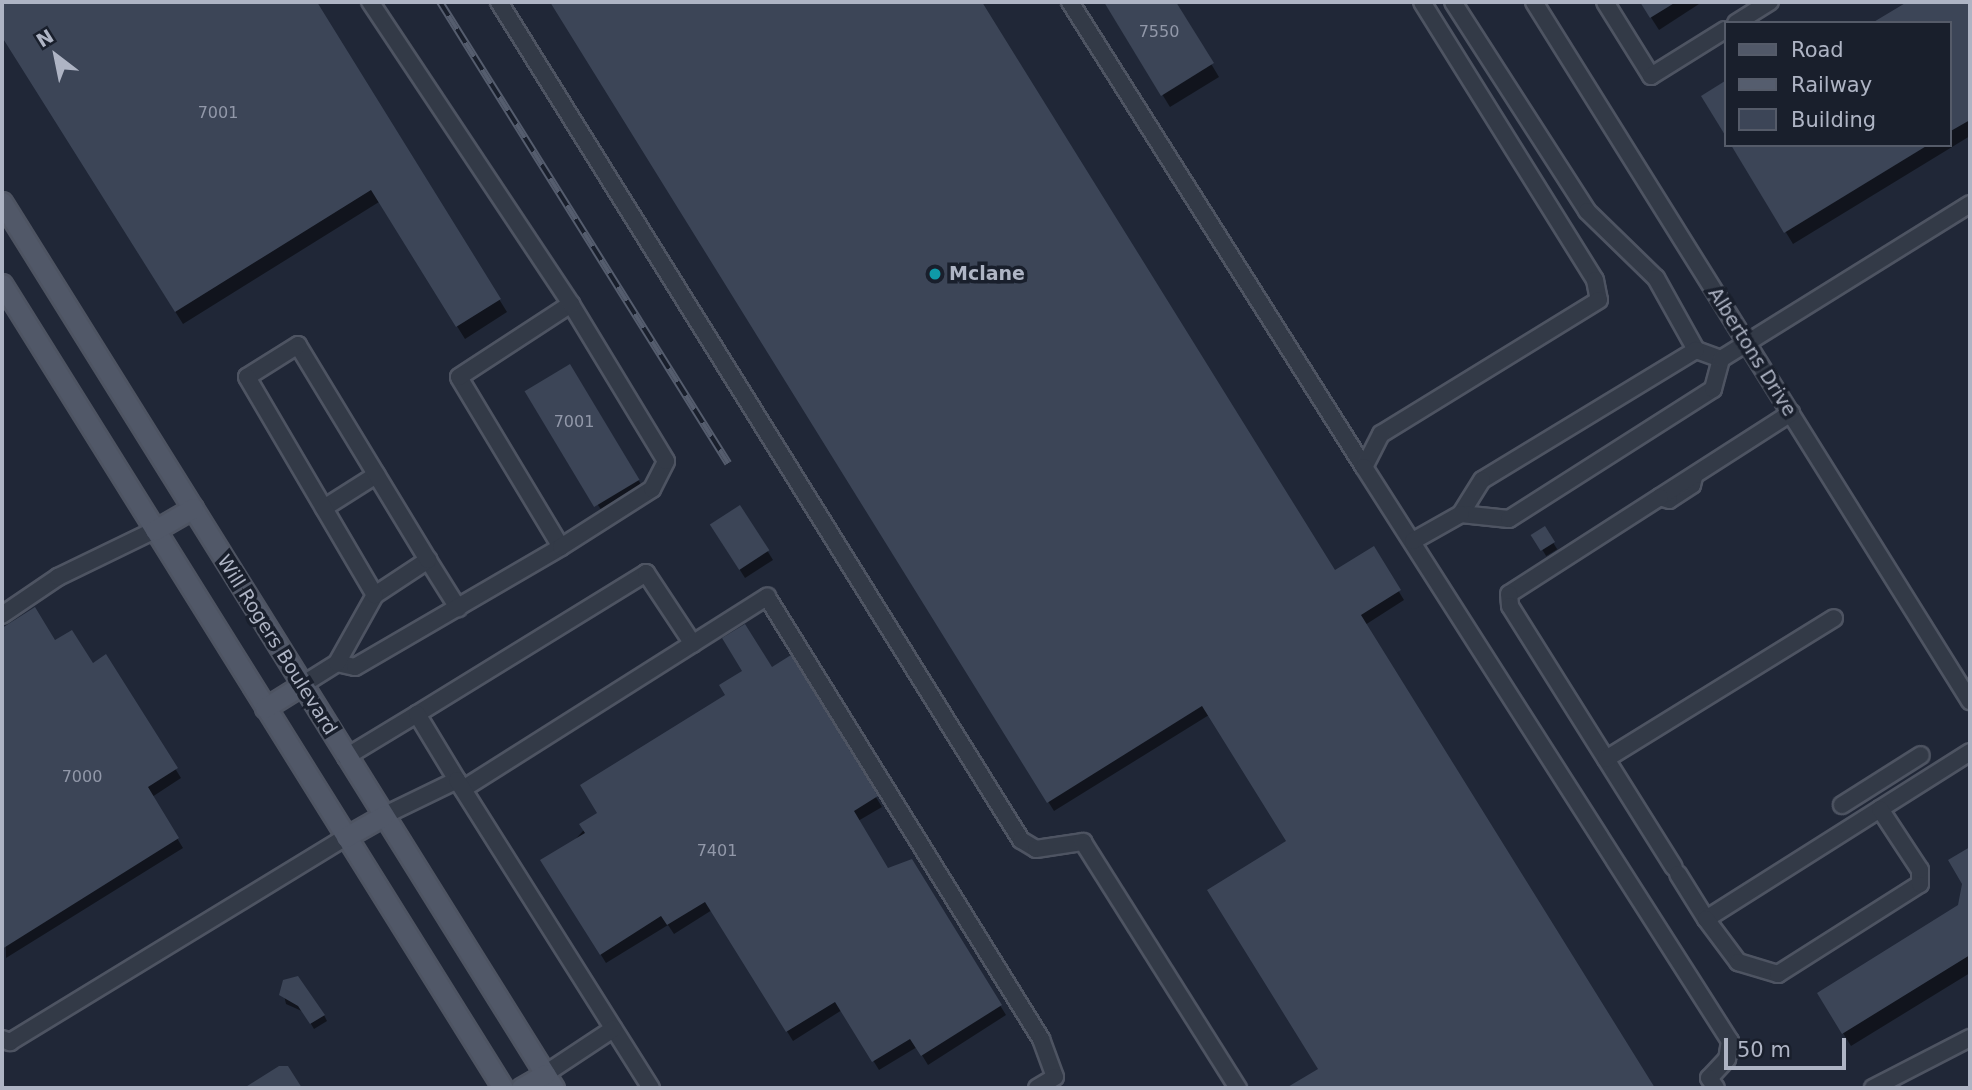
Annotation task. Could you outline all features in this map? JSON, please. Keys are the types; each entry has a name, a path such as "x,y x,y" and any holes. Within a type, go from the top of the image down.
{"main road":[{"name":"Will Rogers Boulevard","path":"2,202 549,1081"},
{"path":"2,284 503,1088"},
{"path":"155,530 193,508"},
{"path":"265,708 302,685"},
{"path":"346,837 383,816"},
{"path":"521,1088 549,1081"}],"street":[{"path":"337,663 355,667 561,547 652,489 666,461 571,304 370,2"},
{"path":"499,2 1021,840 1036,849 1083,842 1238,1088"},
{"path":"1070,2 1730,1041 1727,1059 1709,1078 1716,1088"},
{"path":"1364,467 1381,434 1599,300 1595,280 1422,2"},
{"path":"1453,2 1587,211 1656,278 1696,350 1721,359"},
{"name":"Albertons Drive","path":"1534,2 1970,701"},
{"path":"1605,2 1651,76 1724,31"},
{"path":"1739,21 1770,2"},
{"path":"1461,513 1508,519 1713,388 1721,359 1970,204"},
{"path":"561,547 458,377 571,304"},
{"path":"375,595 247,377 298,345 458,608"},
{"path":"1413,541 1461,513 1482,480 1696,350"},
{"path":"1791,413 1694,477 1686,475 1660,497 1509,594 1510,606 1706,919 1738,962 1778,974 1920,884 1920,870 1880,809"},
{"path":"324,508 376,475"},
{"path":"2,615 58,576 155,530"},
{"path":"302,685 337,663 375,595 428,560"},
{"path":"346,757 646,573 693,644"},
{"path":"383,816 460,784 767,597 1041,1039 1055,1077 1037,1088"},
{"path":"1606,759 1835,618"},
{"path":"417,713 651,1088"},
{"path":"1706,919 1970,752"},
{"path":"1842,805 1921,755"},
{"path":"2,1039 10,1042 346,837"},
{"path":"549,1081 613,1029"},
{"path":"1873,1088 1970,1038"}],"building":[{"path":"2,2 317,2 501,299 456,327 371,190 175,312 2,37"},
{"name":"Mclane","path":"550,2 982,2 1335,570 1374,546 1401,590 1361,615 1655,1088 1286,1088 1318,1069 1207,890 1286,841 1202,706 1047,803"},
{"path":"1104,2 1176,2 1214,63 1161,96"},
{"path":"1640,2 1676,2 1650,18"},
{"path":"1907,2 1970,2 1970,120 1951,131 1951,21 1875,21"},
{"path":"1724,82 1724,133 1701,96"},
{"path":"1732,147 1925,147 1784,233"},
{"path":"570,364 640,480 594,507 525,391"},
{"path":"740,505 769,550 739,570 710,525"},
{"path":"1545,526 1555,542 1541,551 1531,535"},
{"path":"35,607 55,640 72,630 93,663 106,654 178,768 148,787 179,838 2,949 2,628"},
{"path":"745,624 772,667 791,655 878,796 854,811 888,868 912,859 1002,1005 921,1056 910,1039 872,1062 835,1002 786,1032 705,902 667,925 661,916 600,955 540,860 585,833 579,824 597,813 580,785 725,695 719,685 742,671 722,638"},
{"path":"1970,847 1970,955 1842,1034 1817,993 1958,905 1962,884 1948,860"},
{"path":"298,976 325,1015 310,1024 298,1006 279,995 283,980"},
{"path":"279,1066 288,1066 302,1088 244,1088"}],"railway":[{"path":"440,2 728,463"}],"place":[{"name":"Mclane","path":"935,274"}]}
